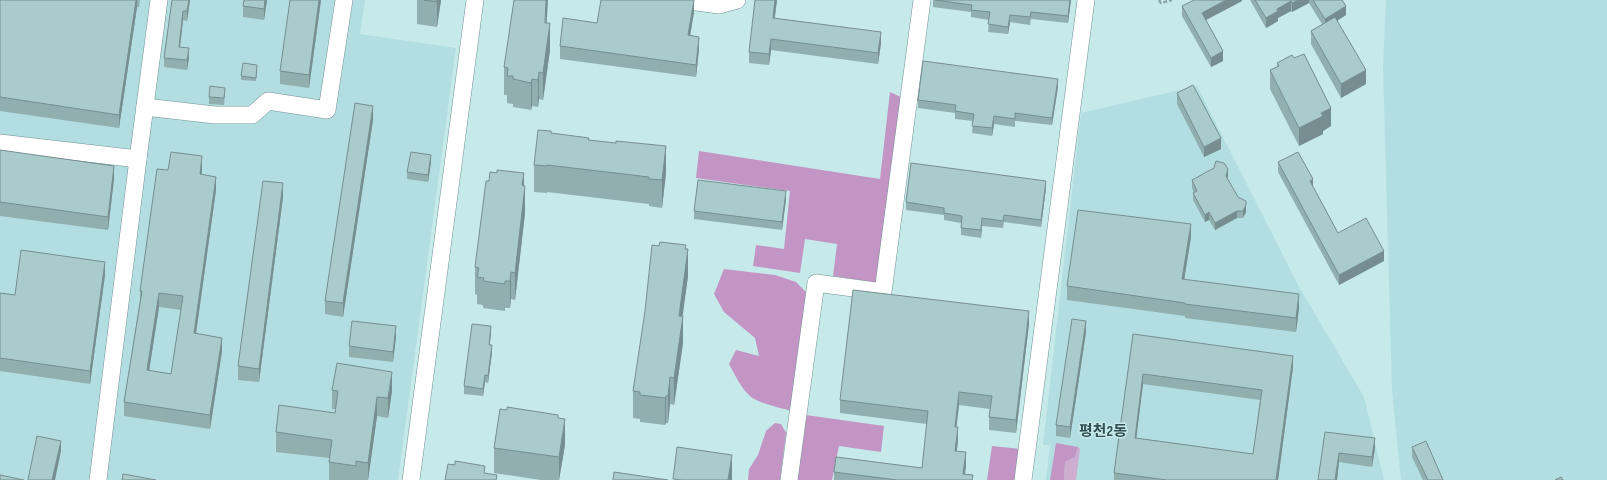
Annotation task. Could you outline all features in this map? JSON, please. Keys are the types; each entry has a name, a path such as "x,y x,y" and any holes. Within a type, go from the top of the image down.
{"street":[{"path":"98,480 159,0"},
{"path":"145,107 215,115 252,115 268,101 328,110 344,0"},
{"path":"411,480 475,0"},
{"path":"682,0 719,5 737,0"},
{"path":"789,480 816,283 883,292 922,0"},
{"path":"1023,480 1086,0"},
{"path":"0,143 138,159"}],"path":[{"path":"1159,0 1161,3 1171,0"}],"shaded area":[{"path":"0,0 365,0 360,34 456,48 398,480 0,480"},
{"path":"1386,0 1607,0 1607,480 1401,480 1392,390 1383,66"},
{"path":"1197,86 1298,285 1364,397 1384,480 1046,480 1050,445 1043,445 1081,113"},
{"path":"890,92 903,98 880,283 833,276 837,244 805,239 800,273 753,266 756,245 784,249 790,191 696,178 699,151 880,179"},
{"path":"724,269 775,275 796,282 806,292 792,411 753,399 741,385 729,364 736,350 759,356 755,338 724,312 714,294"},
{"path":"806,415 884,426 881,452 839,446 832,480 797,480"},
{"path":"775,423 781,424 786,433 780,480 748,480 749,469 758,455 766,431"},
{"path":"1056,443 1078,447 1075,457 1065,462 1064,480 1050,480"},
{"path":"992,446 1021,449 1017,480 987,480"},
{"path":"1078,447 1080,449 1076,480 1064,480 1065,462 1075,457"}],"building":[{"path":"0,0 136,0 119,115 0,97"},
{"path":"172,0 189,0 187,11 183,11 179,47 189,48 187,60 164,58"},
{"path":"244,0 265,0 264,9 243,6"},
{"path":"290,0 319,0 309,75 280,71"},
{"path":"424,0 437,0 437,2"},
{"path":"514,0 546,0 545,23 550,23 543,73 539,72 538,80 532,79 531,83 513,79 513,76 507,76 508,68 504,67"},
{"path":"601,0 694,0 688,35 699,37 696,65 560,46 563,18 597,23"},
{"path":"755,0 775,0 773,18 881,32 878,53 771,39 769,54 749,52"},
{"path":"935,0 1070,0 1068,16 1031,12 1030,17 1010,15 1008,27 988,24 990,12 971,10 972,5"},
{"path":"1194,0 1226,0 1202,13 1223,51 1211,58 1182,6"},
{"path":"1255,0 1298,0 1292,3 1291,1 1277,9 1278,11 1266,18"},
{"path":"1313,0 1342,0 1346,6 1325,19"},
{"path":"1335,17 1366,70 1341,84 1311,31"},
{"path":"1304,54 1331,108 1321,113 1323,116 1299,128 1270,70 1279,66 1277,63 1292,55 1294,58"},
{"path":"923,61 1058,79 1052,118 1015,113 1015,119 994,116 992,128 972,126 974,114 955,111 956,105 918,100"},
{"path":"243,63 257,65 256,78 241,76"},
{"path":"1193,85 1221,138 1204,147 1177,93"},
{"path":"210,86 225,88 224,98 209,97"},
{"path":"355,103 373,106 343,303 325,301"},
{"path":"538,130 589,138 588,140 666,146 662,180 649,179 649,177 547,165 534,165"},
{"path":"0,150 114,166 108,217 0,202"},
{"path":"171,152 202,156 200,174 216,177 194,333 222,338 210,415 124,402 142,291 140,291 157,169 168,170","holes":["159,293 183,296 171,374 147,370"]},
{"path":"411,152 431,155 428,175 407,172"},
{"path":"1298,152 1313,179 1310,181 1338,233 1366,218 1384,251 1339,275 1278,162"},
{"path":"1216,161 1224,163 1228,169 1226,176 1238,197 1246,201 1246,205 1243,211 1237,211 1215,223 1209,212 1205,215 1193,193 1197,191 1192,180 1214,168"},
{"path":"911,163 1046,181 1041,220 1004,215 1003,221 982,218 981,230 961,228 962,216 944,213 944,208 906,202"},
{"path":"497,170 524,173 522,185 525,186 515,273 511,272 510,281 505,281 505,284 483,281 484,278 477,277 479,268 475,267 486,181 489,181 490,172 497,173"},
{"path":"698,180 786,191 782,222 694,211"},
{"path":"263,181 283,183 259,369 238,366"},
{"path":"1078,210 1191,224 1182,279 1299,294 1296,318 1185,304 1067,286"},
{"path":"660,242 686,245 685,249 688,249 679,316 683,316 674,378 670,377 668,396 665,398 640,395 640,392 633,391 645,311 652,245 659,246"},
{"path":"21,250 105,262 90,371 0,358 0,293 15,295"},
{"path":"853,290 1029,311 1016,420 989,417 992,396 959,392 955,427 958,427 955,451 966,452 963,474 973,475 972,480 897,480 834,472 836,457 922,468 928,411 840,400"},
{"path":"1072,319 1086,321 1070,427 1056,425"},
{"path":"352,321 396,326 393,352 349,346"},
{"path":"472,324 491,326 489,345 492,345 488,376 485,375 483,389 464,386"},
{"path":"1133,334 1293,356 1276,480 1167,480 1114,473","holes":["1143,374 1262,390 1253,454 1135,438"]},
{"path":"337,363 392,372 388,398 377,397 368,463 356,461 356,466 329,462 332,440 276,432 279,405 335,413 338,391 332,390"},
{"path":"507,407 558,415 558,418 565,419 559,457 494,448 500,409 507,410"},
{"path":"1325,432 1375,438 1372,457 1339,453 1335,480 1318,480"},
{"path":"37,436 61,441 52,480 28,480"},
{"path":"1426,441 1443,480 1428,480 1412,447"},
{"path":"677,447 732,455 728,480 673,479"},
{"path":"455,461 485,466 484,473 497,475 496,480 445,480 448,464 455,465"},
{"path":"614,472 668,480 613,480"},
{"path":"123,474 156,480 122,480"},
{"path":"0,475 24,480 0,480"},
{"path":"1561,477 1563,480 1555,480"}],"district":[{"name":"평천2동","path":"1103,431"}]}
